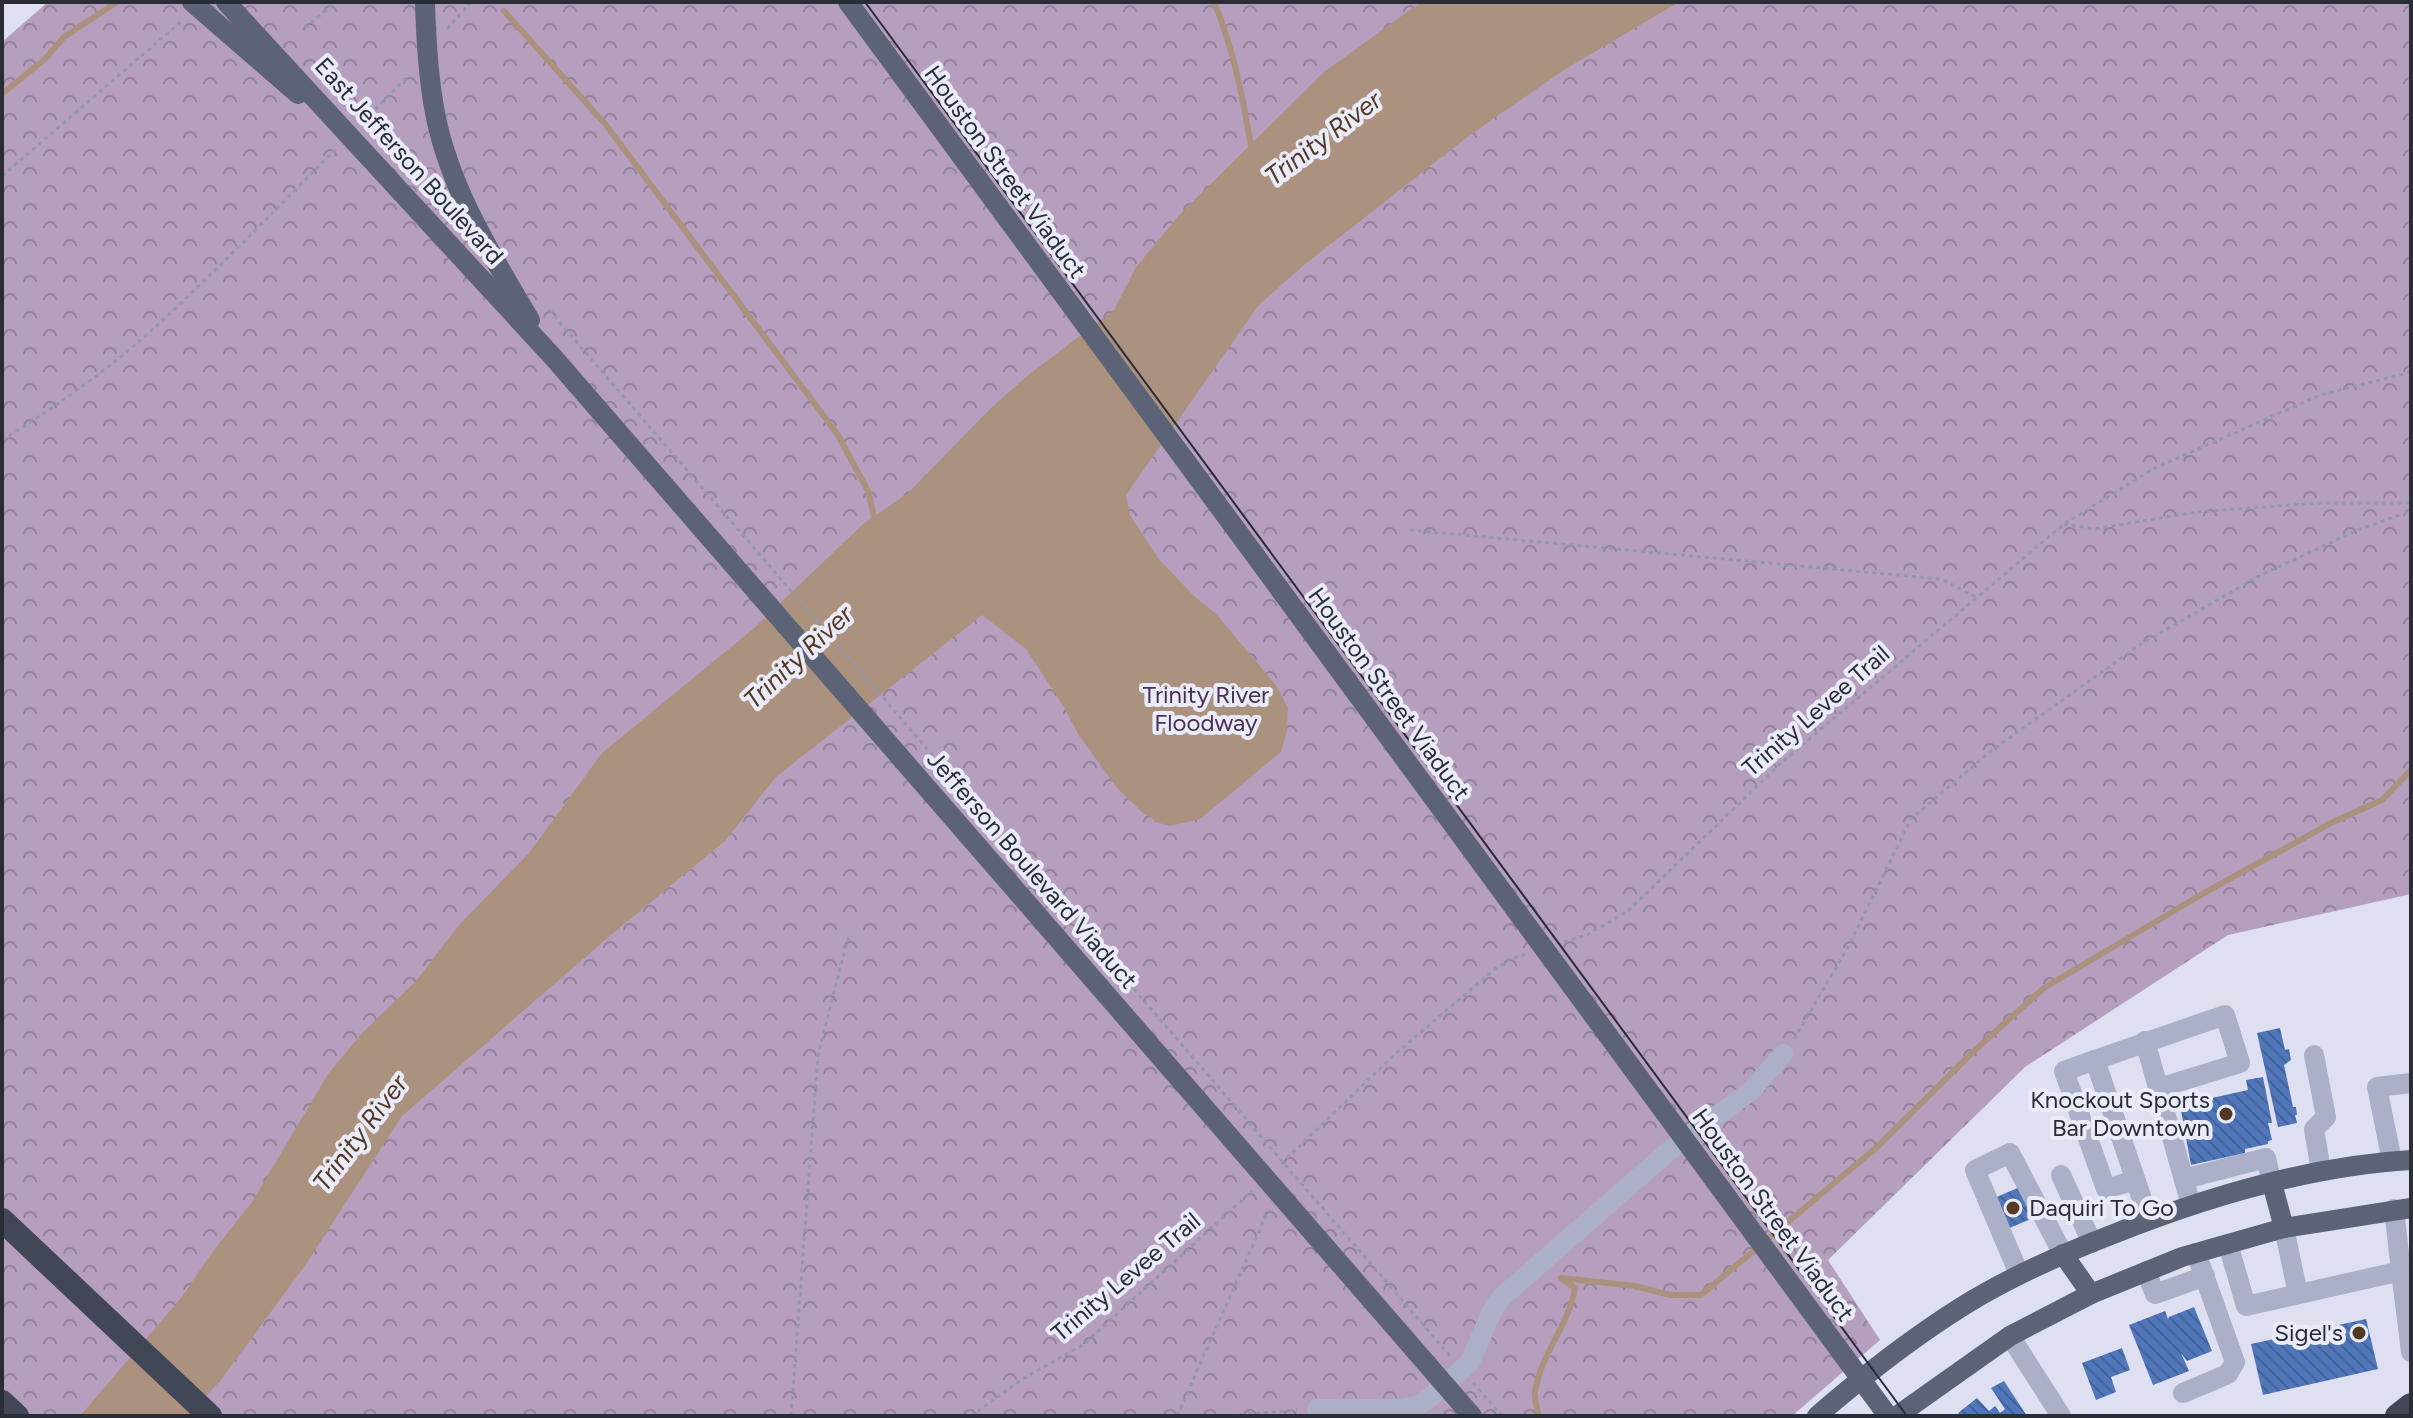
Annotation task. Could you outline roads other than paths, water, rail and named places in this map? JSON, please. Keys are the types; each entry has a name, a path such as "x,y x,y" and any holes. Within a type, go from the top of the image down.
{"highway":[{"path":"2,1220 210,1416"},
{"path":"2,1231 48,1264"},
{"path":"2,1402 17,1416"},
{"path":"2397,1416 2411,1405"}],"main road":[{"name":"East Jefferson Boulevard","path":"226,2 352,145 553,357"},
{"path":"425,2 433,104 452,171 488,250 553,357"},
{"name":"Houston Street Viaduct","path":"848,2 1888,1416"},
{"path":"191,8 352,145"},
{"name":"Jefferson Boulevard Viaduct","path":"553,357 1472,1416"},
{"path":"1825,1413 1901,1349 1962,1307 2019,1274 2063,1254 2191,1205 2321,1171 2401,1161"},
{"path":"2272,1183 2284,1228"},
{"path":"1897,1416 2010,1336 2091,1294 2146,1271 2284,1228 2402,1209"},
{"path":"2063,1254 2091,1294"}],"lane":[{"path":"2135,1180 2106,1189 2064,1071 2225,1015 2240,1063 2159,1088"},
{"path":"2145,1041 2191,1205"},
{"path":"1317,1409 1419,1411 1470,1362 1493,1309 1503,1296 1670,1150 1751,1091 1783,1054"},
{"path":"2314,1055 2326,1117 2314,1129 2321,1171"},
{"path":"2095,1060 2149,1220"},
{"path":"2401,1161 2377,1087 2411,1083"},
{"path":"2019,1274 1975,1170 2010,1153 2063,1254"},
{"path":"2184,1179 2266,1158 2272,1183"},
{"path":"2061,1175 2092,1243"},
{"path":"2402,1209 2401,1271 2411,1352"},
{"path":"2284,1228 2298,1294"},
{"path":"2228,1244 2246,1306 2401,1271"},
{"path":"2183,1393 2228,1374 2235,1362 2196,1253"},
{"path":"2146,1271 2155,1294 2205,1276"},
{"path":"2010,1336 2061,1416"}],"water":[{"name":"Trinity River","path":"1421,2 1679,2 1564,70 1470,135 1304,265 1258,306 1126,495 1130,515 1158,558 1216,614 1276,685 1288,708 1287,731 1281,752 1200,819 1170,826 1159,823 1143,813 1117,788 1078,734 1026,649 982,615 776,777 725,841 612,934 402,1116 304,1267 221,1380 188,1416 80,1416 181,1298 252,1202 328,1074 362,1033 415,982 460,924 529,853 602,753 753,629 863,524 908,493 991,408 1027,376 1114,310 1136,267 1182,212 1324,72"}],"waterway":[{"path":"2,94 45,59 64,37 117,2"},
{"path":"1214,2 1233,57 1252,153"},
{"path":"504,11 606,125 838,435 869,493 875,523"},
{"path":"1561,1278 1635,1286 1670,1295 1701,1295 1876,1148 1976,1049 2044,988 2204,893 2331,823 2382,800 2411,770"},
{"path":"1539,1416 1535,1394 1538,1377 1572,1302 1575,1288 1561,1278"}],"tram line":[{"path":"865,2 1907,1416"}],"place":[{"name":"Knockout Sports Bar Downtown","path":"2226,1114"},
{"name":"Daquiri To Go","path":"2013,1208"},
{"name":"Sigel's","path":"2359,1333"}],"park label":[{"name":"Trinity River Floodway","path":"1206,709"}]}
